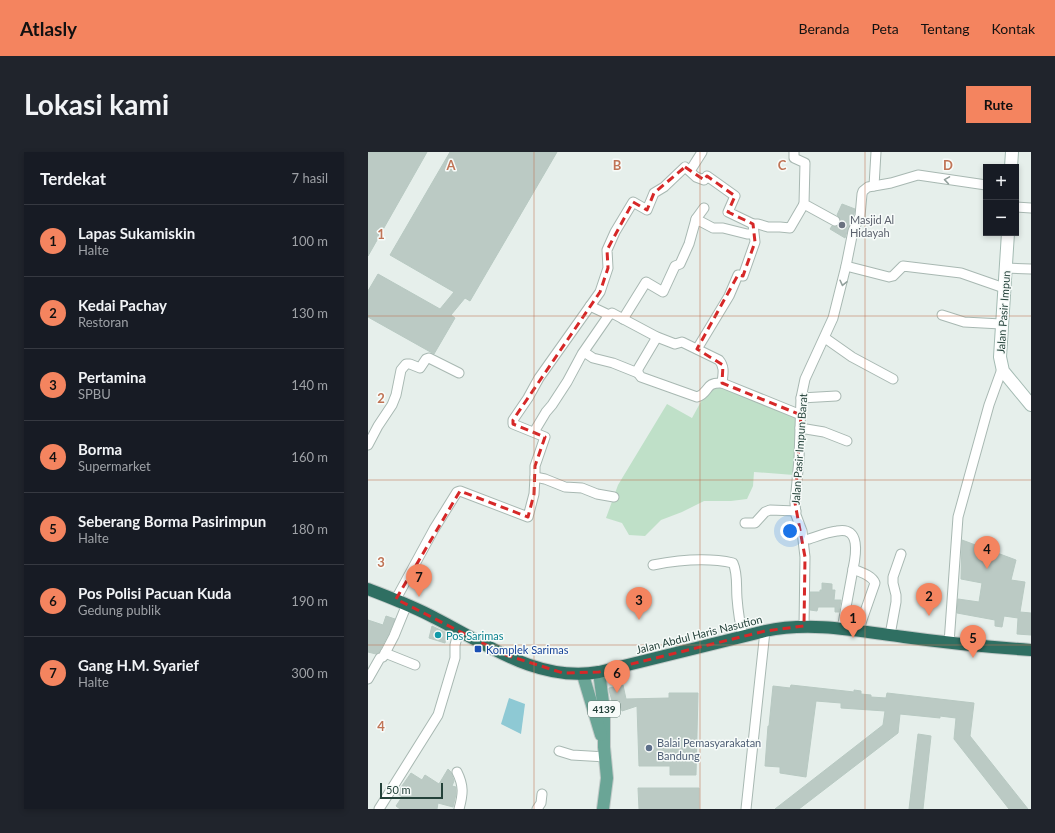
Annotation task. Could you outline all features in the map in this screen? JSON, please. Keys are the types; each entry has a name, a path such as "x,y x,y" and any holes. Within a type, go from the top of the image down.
{"highway":[{"name":"Jalan Abdul Haris Nasution","path":"368,589 401,602 525,663 557,672 583,675 782,627 804,626 842,629 949,643 1031,650"}],"main road":[{"name":"4139","path":"599,672 604,710 607,778 603,809"},
{"name":"4139","path":"583,675 605,752"}],"street":[{"path":"690,172 702,152"},
{"path":"368,679 380,658 383,657 394,636 401,602 434,529 457,492 460,491 528,517 534,494 535,466 545,437 513,424 513,420 571,330 600,292 608,268 607,250 615,232 633,202 647,210 654,193 664,187 685,167 696,177 704,180 707,176 735,196 728,212 753,224 768,227 790,228 804,204 805,163 794,158 794,152"},
{"path":"876,152 874,186 891,183 918,175 983,185"},
{"path":"1011,164 1012,152"},
{"name":"Jalan Pasir Impun Barat","path":"804,626 805,557 802,531 796,511 801,398 805,379 833,318 846,266 851,230 860,216 862,194 868,187 874,186"},
{"path":"804,204 834,221"},
{"path":"1019,207 1031,208"},
{"path":"623,319 646,282 663,292 675,266 680,264 689,244 696,220 704,208"},
{"path":"696,220 713,228 723,228 753,234"},
{"path":"697,349 729,296 738,275 743,276 755,242 753,224"},
{"name":"Jalan Pasir Impun","path":"1008,236 1000,357 1002,369 1031,405"},
{"path":"846,266 889,276 893,276 903,266 942,270 961,273 1004,288"},
{"path":"1006,268 1031,269"},
{"path":"590,306 609,315 612,313 657,337 675,344 682,342 719,360 724,369 722,383"},
{"path":"534,432 567,382 574,367 609,315"},
{"path":"942,315 964,322 1001,324"},
{"path":"638,373 638,369 657,337"},
{"path":"825,338 852,357 893,379"},
{"path":"584,352 593,358 612,363 638,373 641,376 697,397 702,396 709,386 714,383 722,383 801,415"},
{"path":"368,445 378,426 392,406 396,395 401,370 406,364 420,368 426,359 429,358 459,373"},
{"path":"949,643 958,517 989,405 1002,369"},
{"path":"801,398 836,396"},
{"path":"800,428 824,432 847,441"},
{"path":"535,477 545,479 565,487 582,488 597,494 614,497"},
{"path":"745,523 755,523 765,512 770,510 796,511"},
{"path":"809,539 837,530 844,530 850,534 856,543 856,554 842,629"},
{"path":"890,635 896,602 893,577 901,554"},
{"path":"653,565 692,560 719,560 733,563 736,570 737,598 743,636"},
{"path":"853,569 870,578 875,583 859,631"},
{"path":"426,734 449,656 455,645 459,630"},
{"path":"746,809 765,631"},
{"path":"379,809 438,715 455,658 455,645"},
{"path":"385,653 415,665"},
{"path":"559,751 579,756 605,752"},
{"path":"456,772 462,783 462,798 459,809"},
{"path":"537,809 541,803 542,794"}],"highlighted area":[{"path":"685,167 704,180 707,176 735,196 728,212 753,224 755,242 743,276 738,275 697,349 723,365 722,383 801,415 795,503 805,557 804,626 765,631 599,672 563,673 506,655 396,599 460,491 528,517 534,494 535,466 545,437 513,424 513,420 600,292 608,268 607,250 633,202 647,210 654,193"}],"green space":[{"path":"709,387 721,387 797,416 794,475 754,472 753,486 747,499 731,501 704,501 661,520 645,536 629,535 622,523 606,518 618,485 667,404 692,418"}],"water":[{"path":"509,698 525,704 521,734 501,724"}],"building":[{"path":"368,152 427,152 368,256"},
{"path":"450,152 557,152 470,301 465,298 451,315 455,318 434,354 368,317 368,291 378,274 440,309 454,292 390,255"},
{"name":"Masjid Al Hidayah","path":"842,204 855,209 845,238 830,229 832,226 836,227 840,224 840,218 837,215"},
{"path":"962,540 1016,560 1011,580 1025,582 1020,612 1031,613 1031,635 1017,634 1018,618 1004,616 1002,627 995,626 995,620 957,613 958,599 979,602 982,583 961,579"},
{"path":"822,583 832,584 832,590 835,590 834,600 841,600 839,612 835,612 835,607 818,607 817,611 810,610 810,592 820,592 820,590 822,590"},
{"path":"386,616 395,619 389,633 379,652 376,654 368,652 368,620 383,625"},
{"name":"Pos Sarimas","path":"432,626 447,633 445,643 429,638"},
{"path":"623,685 626,699 669,698 669,693 698,693 696,775 670,775 670,766 639,766 637,706 622,711 618,700 612,701 609,690 609,688"},
{"path":"791,685 854,692 854,690 861,691 861,694 871,695 871,697 886,698 887,693 974,703 970,736 1028,809 1009,809 954,739 956,718 900,714 898,733 799,809 775,809 883,725 885,711 841,708 841,703 816,701 806,777 780,773 780,767 765,766 773,686 790,688"},
{"path":"918,734 931,736 923,809 909,809"},
{"path":"448,769 451,772 454,781 452,786 456,787 453,807 438,803 437,809 400,809 396,806 402,797 397,793 411,773 422,780 425,775 439,784"},
{"path":"638,788 699,788 699,809 639,809"}],"tunnel":[{"path":"835,221 849,229"}],"place":[{"name":"Masjid Al Hidayah","path":"842,225"},
{"name":"Borma","path":"987,569"},
{"name":"Gang H.M. Syarief","path":"419,597"},
{"name":"Kedai Pachay","path":"929,616"},
{"name":"Pertamina","path":"639,620"},
{"name":"Pos Sarimas","path":"438,635"},
{"name":"Lapas Sukamiskin","path":"853,638"},
{"name":"Komplek Sarimas","path":"478,649"},
{"name":"Seberang Borma Pasirimpun","path":"973,658"},
{"name":"Pos Polisi Pacuan Kuda","path":"617,693"},
{"name":"Balai Pemasyarakatan Bandung","path":"649,748"}]}
